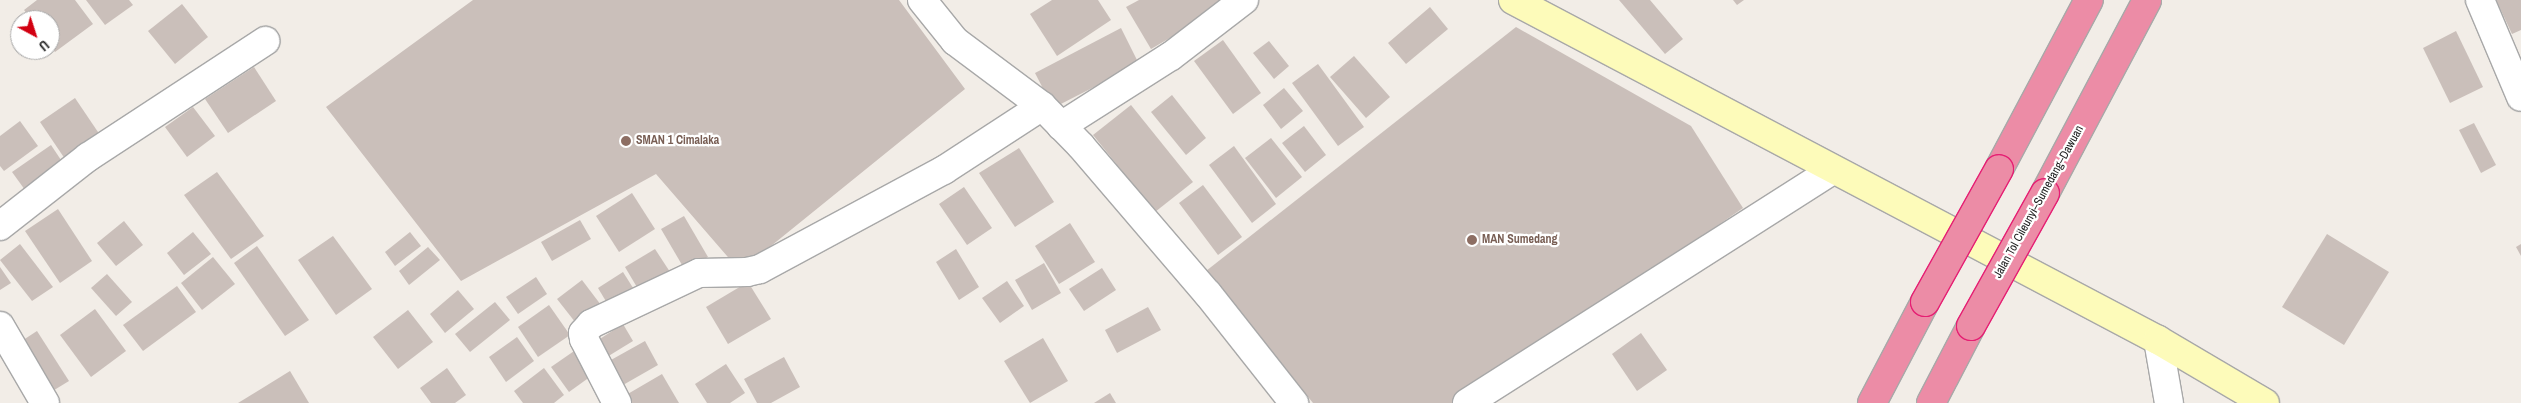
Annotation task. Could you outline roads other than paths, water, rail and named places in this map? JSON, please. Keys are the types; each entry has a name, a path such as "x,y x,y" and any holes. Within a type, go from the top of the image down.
{"highway":[{"path":"1872,403 2089,0"},
{"name":"Jalan Tol Cileunyi–Sumedang–Dawuan","path":"1931,403 1971,326 2045,194 2147,0"}],"street":[{"path":"922,0 955,41 1042,106 1061,126 1208,294 1294,403"},
{"path":"1061,126 1171,56 1244,0"},
{"path":"1512,0 2158,340 2265,403"},
{"path":"2480,0 2521,97"},
{"path":"0,226 88,157 265,41"},
{"path":"617,403 584,339 583,333 592,324 699,273 746,272 760,269 944,170 1042,106"},
{"path":"1467,403 1833,170"},
{"path":"0,326 45,403"},
{"path":"2158,340 2169,403"}],"place":[{"name":"SMAN 1 Cimalaka","path":"626,141"},
{"name":"MAN Sumedang","path":"1472,240"}]}
